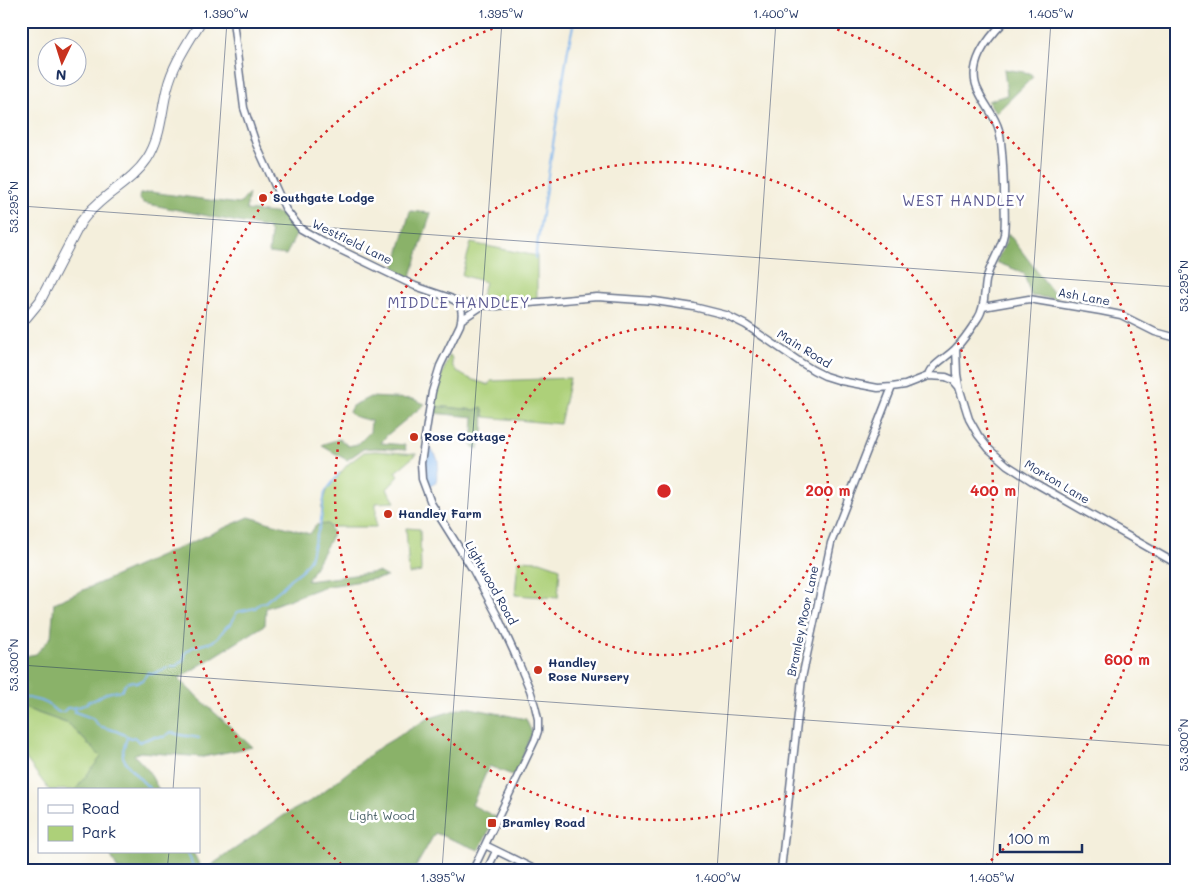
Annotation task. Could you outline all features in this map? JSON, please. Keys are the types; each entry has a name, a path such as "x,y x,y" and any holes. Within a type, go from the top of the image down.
{"main road":[{"path":"21,324 40,302 81,222 89,211 138,171 147,159 155,145 167,89 173,71 201,21"}],"street":[{"name":"Westfield Lane","path":"233,21 240,85 248,124 282,202 294,221 302,229 322,241 415,286 459,303"},
{"name":"Main Road","path":"459,303 497,306 603,296 694,307 726,315 746,325 800,362 825,376 841,381 878,388 905,385 928,376 930,371 956,348 979,317 983,308 986,280 1002,244 1005,210 998,130 996,121 977,88 975,70 981,50 1005,21"},
{"name":"Ash Lane","path":"983,308 1024,299 1038,300 1121,315 1155,332 1177,338"},
{"path":"459,303 462,308 462,320"},
{"path":"462,320 483,306"},
{"name":"Lightwood Road","path":"462,320 440,366 432,392 422,463 422,479 431,502 473,570 497,615 530,690 538,719 538,731 535,740 473,870"},
{"name":"Morton Lane","path":"956,348 959,387 969,419 978,435 990,449 1007,465 1035,483 1177,564"},
{"path":"928,376 946,377 953,380 959,387"},
{"name":"Bramley Moor Lane","path":"781,870 802,678 831,543 892,387"},
{"path":"485,845 536,870"},
{"path":"487,870 496,851"}],"green space":[{"path":"1004,69 1030,73 1033,77 996,113 988,101 1007,95"},
{"path":"151,192 238,204 249,193 246,210 283,214 298,231 286,255 269,253 271,234 268,228 143,203 139,198 140,194"},
{"path":"410,211 431,213 410,279 394,270"},
{"path":"1008,233 1058,299 1031,296 1024,273 996,262 1006,242"},
{"path":"471,243 537,256 537,299 507,301 480,299 485,282 462,275"},
{"path":"449,356 451,356 452,365 459,373 489,385 491,381 570,378 560,424 485,417 482,407 475,410 434,406 439,382"},
{"path":"370,397 413,399 425,404 386,436 381,443 405,445 406,450 363,449 347,460 322,446 323,444 340,439 348,446 358,444 370,432 371,421 353,416 349,412 352,406"},
{"path":"434,406 475,410 482,407 482,439 478,449 472,447 474,417 433,413"},
{"path":"364,452 417,454 395,472 399,476 387,489 395,502 376,503 376,527 329,527 328,524 321,525 322,505 328,488 348,464"},
{"path":"249,517 310,534 316,525 328,524 333,534 307,581 378,572 387,577 323,587 266,608 265,625 178,679 252,747 203,757 140,752 134,755 148,770 158,788 77,788 101,757 69,724 21,707 21,657 36,654 51,637 54,603"},
{"path":"406,528 420,529 421,572 409,574"},
{"path":"518,560 540,561 560,568 558,598 515,595"},
{"path":"21,707 69,724 102,758 77,788 48,788 21,752"},
{"name":"Light Wood","path":"465,707 526,719 532,733 515,776 489,766 472,805 496,817 479,850 435,833 414,870 204,870 286,814 314,799 380,747 427,719"},
{"path":"110,854 194,854 202,870 118,870"}],"water":[{"path":"430,448 438,461 438,465 436,481 428,487 426,459 427,450"}],"waterway":[{"path":"535,258 574,21"},
{"path":"21,694 46,703 58,712 63,712 67,708 84,705 106,693 121,691 126,683 133,681 137,683 143,680 148,672 152,674 176,666 184,659 186,652 193,647 212,642 231,624 237,612 255,608 260,603 265,602 301,571 310,559 320,526 325,492 339,474"},
{"path":"74,708 75,712 92,718 99,726 131,738 134,737 139,742 153,737 164,737 171,732 199,738"},
{"path":"127,737 123,751 124,760 149,788"},
{"path":"187,854 194,870"}],"place":[{"name":"Southgate Lodge","path":"263,198"},
{"name":"Rose Cottage","path":"414,437"},
{"name":"Handley Farm","path":"388,514"},
{"name":"Handley Rose Nursery","path":"538,670"},
{"name":"Bramley Road","path":"492,823"}],"district":[{"name":"WEST HANDLEY","path":"964,201"},
{"name":"MIDDLE HANDLEY","path":"459,303"}]}
